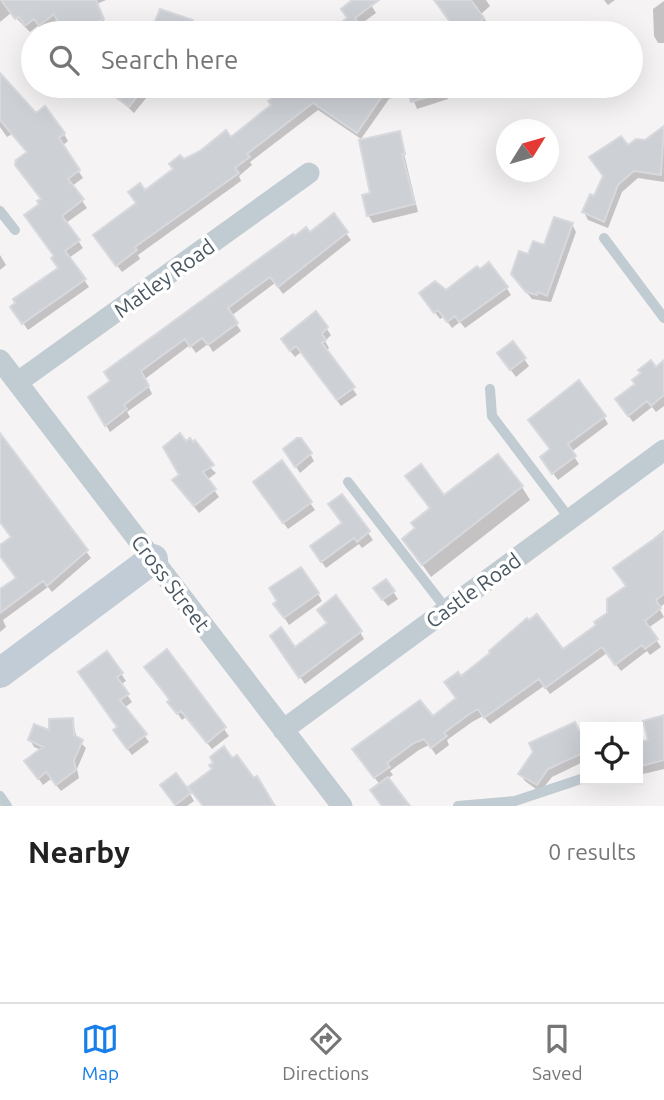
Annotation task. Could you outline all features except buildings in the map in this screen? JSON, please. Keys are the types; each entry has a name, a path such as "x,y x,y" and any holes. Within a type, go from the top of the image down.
{"street":[{"name":"Matley Road","path":"18,382 309,173"},
{"name":"Cross Street","path":"0,360 342,806"},
{"name":"Castle Road","path":"283,730 664,450"},
{"path":"0,673 153,559"}],"lane":[{"path":"0,211 15,230"},
{"path":"604,238 664,318"},
{"path":"490,389 492,416 570,519"},
{"path":"348,482 446,610"},
{"path":"458,806 515,801 580,779"},
{"path":"0,796 8,806"}]}
